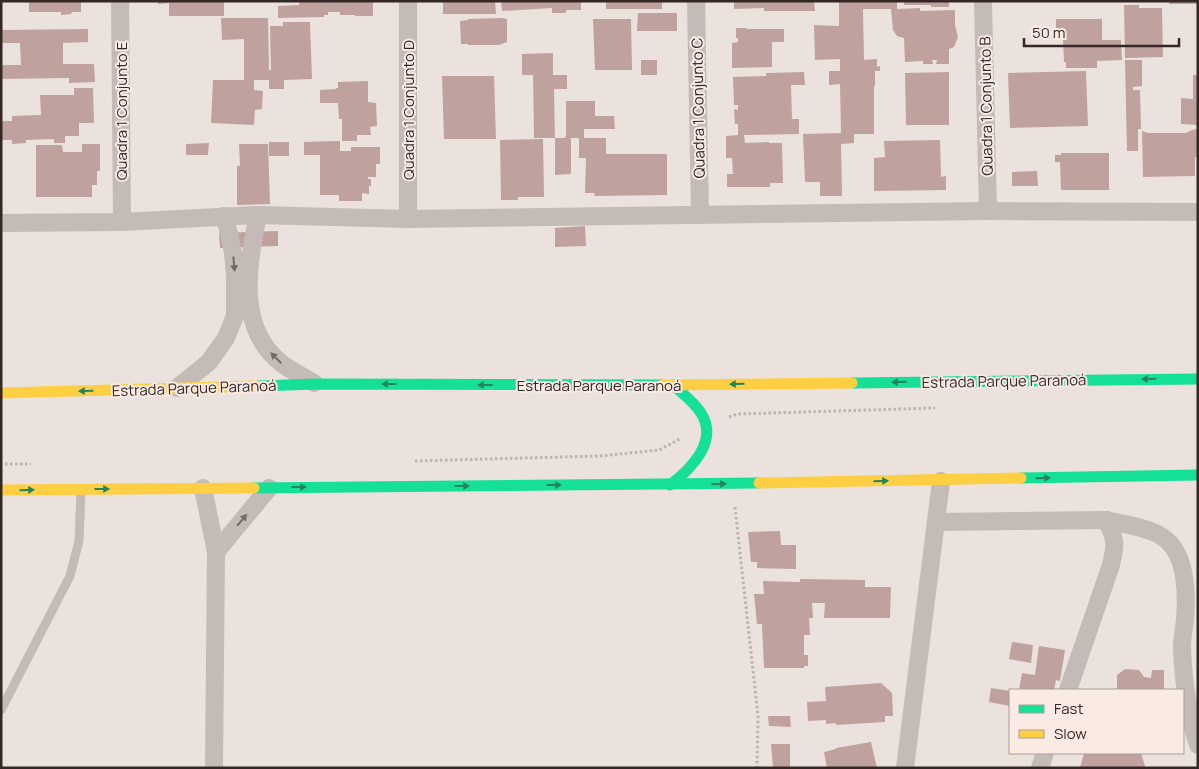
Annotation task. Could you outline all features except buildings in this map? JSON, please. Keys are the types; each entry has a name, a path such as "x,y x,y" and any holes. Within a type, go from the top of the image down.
{"main road":[{"name":"Estrada Parque Paranoá","path":"1,393 316,384 673,385 1198,379"},
{"path":"670,485 686,473 698,459 705,444 707,425 695,405 673,385"},
{"path":"1,490 670,485 1198,475"}],"street":[{"name":"Quadra 1 Conjunto E","path":"120,1 122,222"},
{"name":"Quadra 1 Conjunto D","path":"408,1 408,219"},
{"name":"Quadra 1 Conjunto C","path":"696,1 700,215"},
{"name":"Quadra 1 Conjunto B","path":"983,1 988,211"},
{"path":"1,223 122,222 258,215 408,219 988,211 1198,212"},
{"path":"258,215 250,271 249,301 254,328 264,346 281,363 316,384"},
{"path":"176,388 209,362 226,338 235,316 233,253 224,216"},
{"path":"905,768 940,480"},
{"path":"203,488 216,552 214,768"},
{"path":"216,552 269,488"},
{"path":"936,522 1106,520 1162,536 1174,548 1183,568 1186,594 1182,646 1185,694 1198,745"},
{"path":"1068,689 1108,574 1115,548 1113,534 1106,520"},
{"path":"1040,768 1045,754"}],"lane":[{"path":"1,710 70,576 79,541 81,489"}],"path":[{"path":"410,461 599,456 659,450 707,425 738,414 938,408"},
{"path":"1,464 34,464"},
{"path":"732,484 758,716 757,768"}],"traffic: fast":[{"path":"852,383 1198,379"},
{"path":"258,386 316,384 662,385"},
{"path":"670,485 694,463 705,444 707,434 706,423 701,413 673,385"},
{"path":"1021,478 1198,475"},
{"path":"254,488 759,483"}],"traffic: slow":[{"path":"662,385 852,383"},
{"path":"1,393 258,386"},
{"path":"759,483 1021,478"},
{"path":"1,490 254,488"}]}
